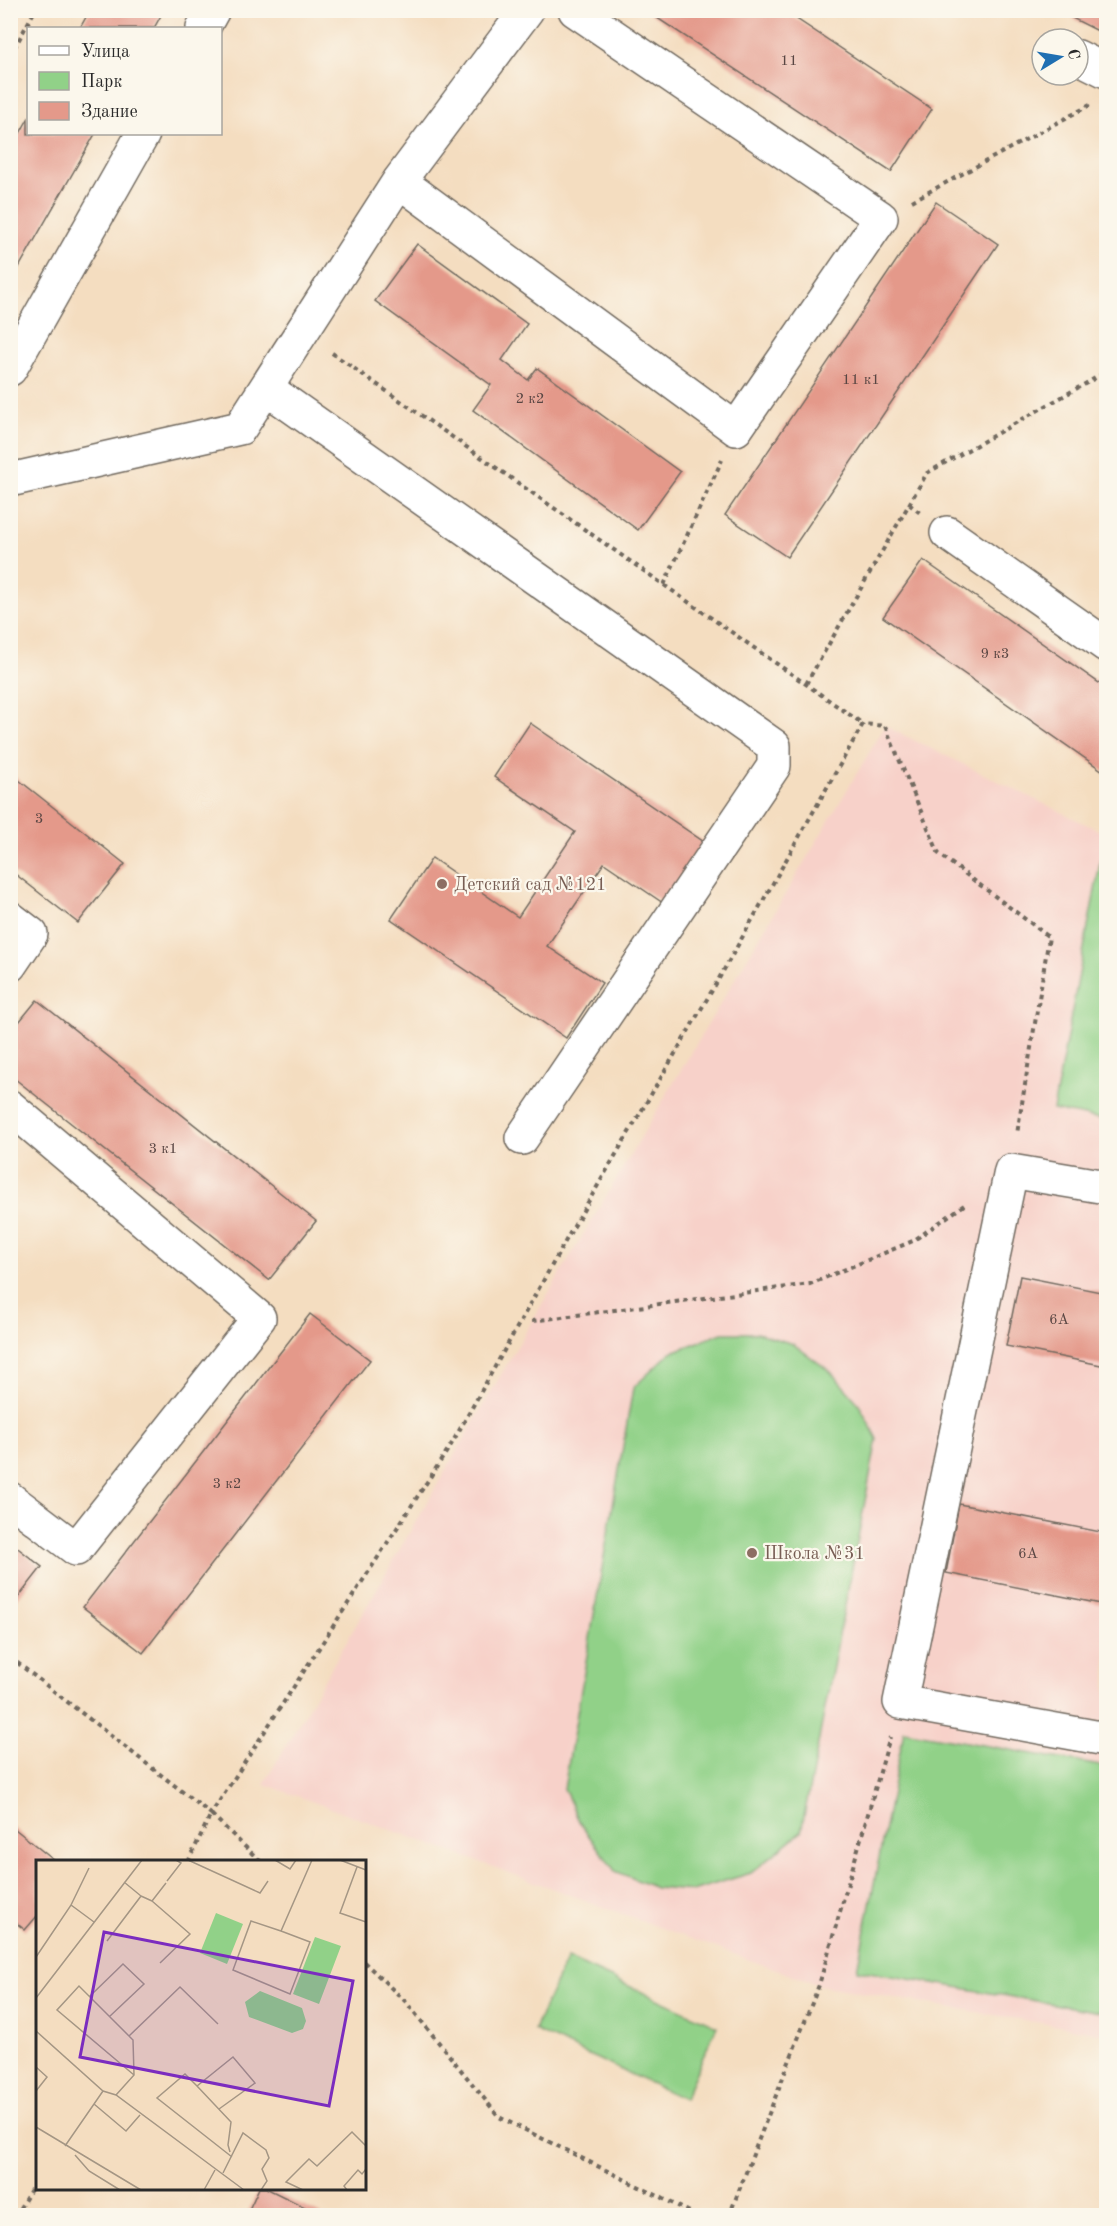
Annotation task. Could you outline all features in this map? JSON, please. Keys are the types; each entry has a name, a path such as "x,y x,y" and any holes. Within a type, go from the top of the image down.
{"street":[{"path":"203,27 213,10"},
{"path":"10,480 240,428 399,181 527,10"},
{"path":"399,181 736,429 881,218 575,10"},
{"path":"1090,63 1107,71"},
{"path":"10,369 142,135"},
{"path":"266,388 774,746 774,766 522,1138"},
{"path":"947,533 1107,645"},
{"path":"10,918 31,934 10,965"},
{"path":"10,1107 259,1318 76,1549 10,1499"},
{"path":"1107,1187 1011,1171 900,1702 1107,1739"}],"path":[{"path":"10,56 35,10"},
{"path":"881,218 1096,102"},
{"path":"302,332 862,724 885,726 939,854 1049,937 1011,1171 913,1241 810,1284 532,1321"},
{"path":"664,585 736,429"},
{"path":"189,1860 211,1814 451,1445 862,724"},
{"path":"10,1657 211,1814 259,1860"},
{"path":"729,2216 819,1985 900,1702"},
{"path":"366,1964 406,2002 499,2116 698,2216"},
{"path":"15,2216 36,2181"}],"shaded area":[{"name":"Школа №31","path":"885,726 1106,834 1106,2034 819,1985 264,1784 532,1321"}],"green space":[{"path":"1101,859 1106,860 1106,1120 1053,1110"},
{"path":"722,1333 758,1333 793,1344 831,1372 859,1404 877,1439 801,1832 751,1873 692,1891 656,1888 615,1871 581,1825 564,1789 633,1388 670,1353"},
{"path":"904,1731 1106,1767 1106,2013 857,1970"},
{"path":"567,1958 717,2026 684,2099 534,2030"}],"building":[{"path":"90,10 164,10 155,27 81,27"},
{"path":"645,10 783,10 932,109 891,172"},
{"path":"1075,10 1106,10 1106,35 1090,27 1072,18"},
{"path":"27,121 27,135 94,135 10,283 10,151"},
{"path":"936,202 998,244 787,557 725,515"},
{"path":"417,244 527,324 502,360 528,380 537,368 680,472 638,530 473,410 491,385 375,301"},
{"path":"923,560 1106,688 1106,773 883,617"},
{"name":"Детский сад №121","path":"530,723 707,844 666,905 604,863 547,946 602,983 566,1038 391,919 432,858 518,917 575,832 494,777"},
{"path":"10,773 125,864 78,923 10,870"},
{"path":"37,1000 316,1221 269,1280 10,1075 10,1033"},
{"path":"1020,1276 1106,1293 1106,1366 1006,1346"},
{"path":"310,1314 370,1360 143,1653 83,1607"},
{"path":"959,1504 1106,1533 1106,1605 946,1573"},
{"path":"10,1542 42,1567 10,1608"},
{"path":"10,1825 54,1860 36,1860 36,1917 25,1930 10,1918"},
{"path":"258,2190 270,2190 323,2216 246,2216"}],"place":[{"name":"Детский сад №121","path":"442,884"},
{"name":"Школа №31","path":"752,1553"}]}
